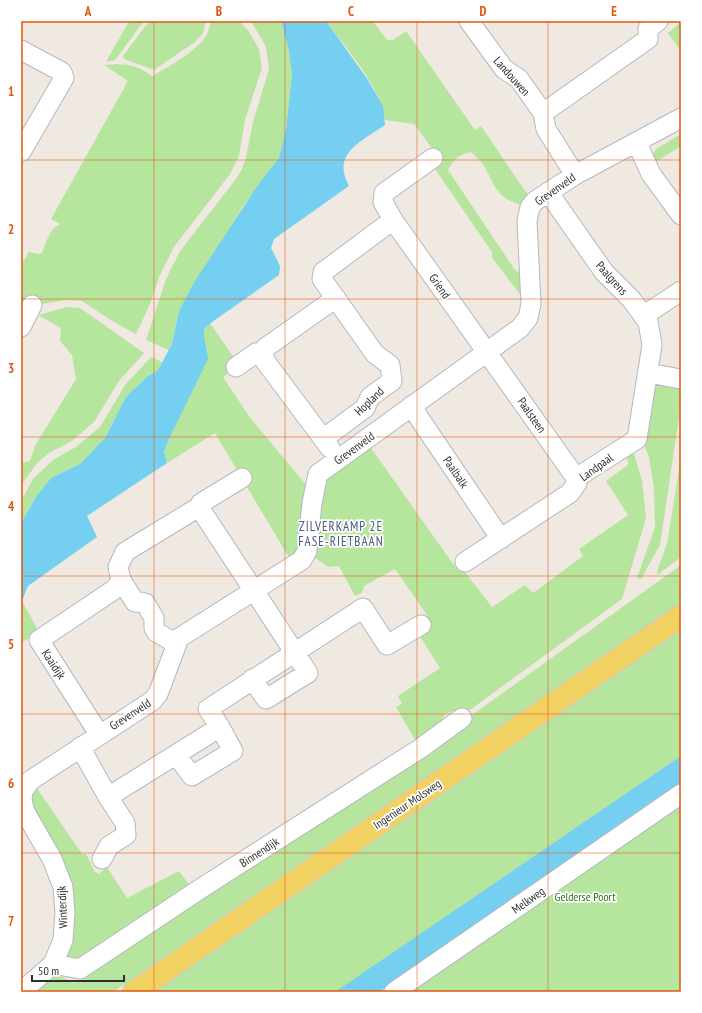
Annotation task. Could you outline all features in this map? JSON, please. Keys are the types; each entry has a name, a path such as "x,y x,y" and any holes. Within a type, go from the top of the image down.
{"main road":[{"name":"Ingenieur Molsweg","path":"134,992 681,616"}],"street":[{"name":"Landouwen","path":"468,21 504,69 519,79 543,113 546,129 575,175"},
{"path":"543,113 648,39 648,29 658,21"},
{"path":"21,50 62,72 64,78 21,152"},
{"name":"Grevenveld","path":"22,798 31,780 99,734 152,701 158,694 179,638 302,560 307,550 312,503 318,474 520,328 528,318 530,304 527,221 530,207 535,201 575,175 681,118"},
{"path":"637,143 651,174 681,215"},
{"name":"Griend","path":"433,158 384,193 383,202 393,220 487,352"},
{"name":"Paalgrens","path":"548,192 604,272 631,300 648,322 652,345 648,373"},
{"path":"236,367 256,354 263,352 265,348 336,298 322,279 323,272 393,220"},
{"path":"643,316 681,291"},
{"name":"Hopland","path":"323,439 365,408 370,397 392,381 390,365 375,354 336,298"},
{"path":"21,327 32,305"},
{"path":"263,352 265,361 339,458"},
{"name":"Paalsteen","path":"487,352 576,478"},
{"path":"648,373 681,379"},
{"name":"Landpaal","path":"465,562 570,492 577,483 576,478 637,439 648,373"},
{"name":"Paalbalk","path":"411,406 501,539"},
{"path":"177,644 156,632 154,628 154,618 145,603 135,602 121,580 118,567 125,552 199,507 201,503 242,478"},
{"path":"199,507 308,673 266,698 252,679"},
{"name":"Kaaidijk","path":"99,734 39,640 114,589 121,580"},
{"path":"176,755 192,776 233,751 208,709 294,652 359,602 386,645 421,625"},
{"name":"Binnendijk","path":"53,964 80,970 200,889 421,748 462,718"},
{"path":"108,797 220,727"},
{"path":"80,748 108,797 125,822 126,835 109,846 102,859"},
{"name":"Melkweg","path":"394,992 681,794"},
{"name":"Winterdijk","path":"21,992 53,964 63,940 65,913 64,887 52,859 24,812 22,798"}],"green space":[{"path":"129,21 144,21 115,60 106,62"},
{"path":"149,21 206,21 203,33 195,42 154,70 124,59 123,56"},
{"path":"211,21 239,21 248,30 259,49 262,68 245,120 239,156 230,174 174,247 159,277 151,302 136,334 114,322 82,301 66,300 24,307 21,306 21,265 29,252 38,254 42,253 53,229 60,224 51,219 128,81 104,65 130,65 141,69 152,76 181,59 195,48 207,34"},
{"path":"250,21 281,21 289,51 292,75 286,129 279,158 244,205 179,311 172,344 169,350 146,340 166,279 180,251 236,179 242,169 246,158 253,122 269,69 266,47"},
{"path":"326,21 373,21 387,40 393,40 406,31 475,130 481,126 530,198 521,205 506,198 497,190 480,160 471,152 457,158 448,170 515,270 521,274 522,297 493,259 492,252 435,169 443,163 414,124 385,120 377,94 370,81 362,68"},
{"path":"681,22 681,51 668,33"},
{"path":"681,134 681,146 654,163 651,158 656,149"},
{"path":"67,307 80,308 144,353 119,381 94,422 72,441 49,453 38,462 21,485 21,463 30,461 35,446 76,379 72,355 60,341 61,328 38,315"},
{"path":"210,323 239,365 223,377 251,419 307,486 300,556 291,561 215,433 167,463 164,451 208,352 204,340 204,330"},
{"path":"151,357 162,362 158,370 148,376 114,420 105,438 80,464 51,478 38,494 21,523 21,501 33,479 53,460 76,447 100,427 125,385"},
{"path":"653,380 681,385 681,404 660,545 641,579 637,578 655,527 654,488 649,457 643,442"},
{"path":"371,448 456,568 471,558 475,563 465,572 492,607 525,585 533,593 583,556 579,549 628,515 606,481 629,464 625,456 633,451 642,480 646,518 622,599 463,715 454,711 445,714 438,728 418,745 396,707 402,704 398,696 440,668 412,624 427,615 395,569 364,586 362,593 355,596 339,566 328,567 315,558 324,480"},
{"path":"681,457 681,557 657,575 667,544"},
{"path":"681,565 681,603 273,885 215,922 119,988 112,992 32,992 54,973 74,983 90,975 136,937 465,720"},
{"path":"22,601 39,632 21,643"},
{"name":"Gelderse Poort","path":"681,631 681,992 146,992 615,673"},
{"path":"36,787 82,854 86,854 95,872 99,874 107,867 127,898 179,871 193,890 84,961 65,960 73,921 34,818 31,800"}],"water":[{"path":"281,21 326,21 368,80 383,106 385,125 358,143 346,157 344,175 349,186 274,239 271,248 280,266 279,275 204,329 208,359 164,451 167,463 87,516 97,537 28,586 22,601 21,622 21,523 38,494 51,478 80,464 105,438 126,397 148,376 158,370 172,344 179,311 195,281 258,185 279,158 286,129 292,75 289,51"},
{"path":"681,756 681,782 389,985 378,992 335,992"}],"district":[{"name":"ZILVERKAMP 2E FASE-RIETBAAN","path":"341,534"}]}
